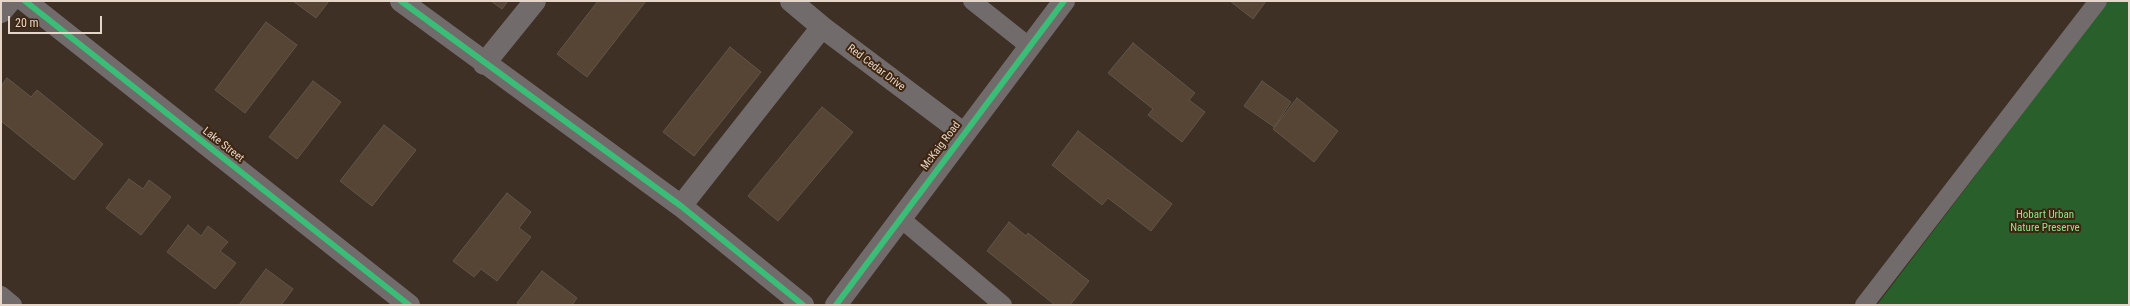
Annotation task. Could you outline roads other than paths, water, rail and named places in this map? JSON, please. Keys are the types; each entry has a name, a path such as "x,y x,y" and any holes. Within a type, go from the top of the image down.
{"street":[{"path":"1,12 10,1"},
{"name":"Lake Street","path":"25,1 409,305"},
{"path":"401,1 484,64 681,206 803,305"},
{"path":"484,64 535,1"},
{"name":"Red Cedar Drive","path":"791,1 822,27 964,133"},
{"name":"McKaig Road","path":"836,305 1064,1"},
{"path":"681,206 822,27"}],"lane":[{"path":"972,1 1030,47"},
{"path":"1864,305 2098,1"},
{"path":"900,218 1004,305"},
{"path":"1,295 14,305"}],"park label":[{"name":"Hobart Urban Nature Preserve","path":"2045,221"}]}
